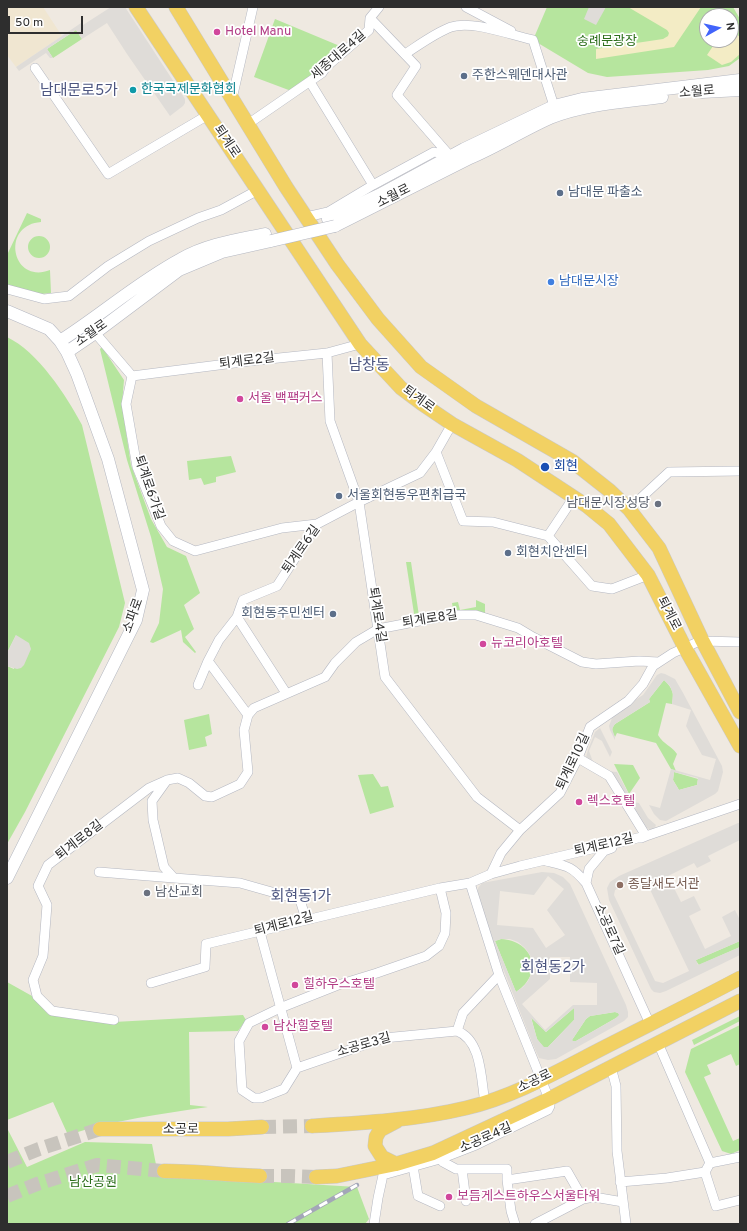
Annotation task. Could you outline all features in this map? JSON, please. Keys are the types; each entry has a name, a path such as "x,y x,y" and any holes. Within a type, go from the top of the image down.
{"main road":[{"name":"퇴계로","path":"136,7 360,344 401,388 452,424 517,460 574,497 609,524 648,575 685,648 740,746"},
{"name":"퇴계로","path":"176,7 232,99 337,264 378,319 421,367 476,406 572,461 610,491 629,509 659,548 702,640 740,712"},
{"name":"소월로","path":"331,222 450,156 554,106 582,99 740,80"},
{"name":"소월로","path":"7,311 49,329 63,347 91,328 128,292 181,258 196,252 220,244 268,238 331,222 488,150 550,118 565,113 590,107 681,94 740,90"},
{"name":"소파로","path":"7,878 136,620 143,590 108,459 79,380 63,347"},
{"name":"소공로","path":"312,1126 403,1118 466,1108 505,1097 740,978"},
{"name":"소공로","path":"316,1177 337,1176 396,1164 433,1153 549,1099 740,1000"},
{"path":"396,1164 382,1157 378,1152 375,1146 376,1137 380,1130 403,1118"},
{"name":"소공로","path":"100,1129 212,1130 262,1127"},
{"path":"164,1171 191,1171 215,1174 260,1176"}],"street":[{"path":"232,99 253,7"},
{"name":"세종대로4길","path":"248,124 322,73 326,67 369,30 370,18 379,7"},
{"path":"466,7 523,38"},
{"path":"370,18 416,66 397,94 450,156"},
{"path":"405,54 442,31 452,27 465,25 482,27 533,40 554,106"},
{"path":"35,68 108,174 208,114"},
{"name":"소월로","path":"310,82 373,186"},
{"name":"소월로","path":"306,217 328,212 434,152 450,156"},
{"path":"7,289 44,299 69,296 108,266 149,241 198,218 221,210 258,190"},
{"path":"91,328 132,376"},
{"name":"퇴계로2길","path":"132,376 327,353 360,344"},
{"name":"퇴계로4길","path":"327,353 330,422 359,502 385,677 477,797 520,830"},
{"name":"퇴계로6가길","path":"132,376 126,404 137,467 160,526 173,541 195,551 282,528 317,524"},
{"name":"퇴계로6길","path":"198,685 219,640 237,617 243,600 277,586 317,524 420,473 436,452 452,424"},
{"path":"436,452 463,521 493,522 548,536 592,586 612,589 648,575"},
{"path":"629,509 669,472 740,471"},
{"path":"548,536 574,497"},
{"name":"퇴계로8길","path":"114,1020 52,1012 37,996 33,980 43,956 46,905 38,886 48,865 149,788 167,780 178,778 189,783 206,796 212,797 240,784 248,772 244,730 248,715 254,708 326,677 335,663 356,642 378,629 450,615 476,615 518,628 533,638 582,662 596,664 638,661 658,662"},
{"path":"237,617 286,693"},
{"path":"702,640 740,642"},
{"name":"퇴계로10길","path":"491,874 501,853 520,830 560,793 578,758 590,727 628,702 643,684 653,666 658,662 673,653 702,640"},
{"path":"208,661 248,715"},
{"name":"퇴계로12길","path":"578,758 608,776 646,836"},
{"path":"167,780 152,801 153,820 164,867 174,878"},
{"name":"퇴계로12길","path":"586,882 589,869 604,851 740,804"},
{"name":"퇴계로12길","path":"151,983 205,966 206,944 440,888 470,883 491,874 646,836"},
{"name":"소공로7길","path":"543,861 563,865 576,871 586,882 650,1024"},
{"path":"99,872 240,883 300,900 306,919"},
{"path":"470,883 499,975 540,1080 549,1099"},
{"path":"260,932 280,1008 297,1068 284,1089 261,1098 254,1098 242,1090 239,1041 248,1023 280,1008 338,985 426,956 439,946 445,933 446,913 440,888"},
{"path":"485,1103 478,1056 474,1046 465,1034 457,1031 463,1013 499,975"},
{"name":"소공로3길","path":"297,1068 384,1038 457,1031"},
{"path":"658,1043 710,1163"},
{"path":"610,1067 616,1086 617,1152 626,1224"},
{"name":"소공로4길","path":"374,1224 383,1175 440,1159 476,1145 548,1110 550,1106 549,1099"},
{"path":"740,1157 710,1163 705,1172 716,1206 740,1200"},
{"path":"440,1159 456,1169 507,1169 511,1211 515,1224"},
{"path":"413,1166 418,1196 440,1206"},
{"path":"462,1169 466,1201"},
{"path":"507,1180 567,1171 583,1199"},
{"path":"620,1182 667,1178 705,1172"},
{"path":"535,1224 583,1199 594,1197 623,1202"}],"shaded area":[{"path":"7,7 43,7 62,36 16,67 7,55"},
{"path":"111,7 125,7 185,99 183,106 170,116 107,23 82,39 76,30 47,49 53,58 50,58 46,53 19,71 16,67 81,23 83,25"},
{"path":"589,7 606,7 596,25 584,19"},
{"path":"16,635 29,643 31,649 24,665 17,669 7,666 7,653"},
{"path":"661,673 675,679 722,766 723,772 718,791 715,794 666,821 660,820 654,814 649,805 660,808 671,769 710,780 716,759 702,755 686,726 691,710 672,704 673,694 670,686 664,680 649,699 650,702 615,724 612,729 615,740 609,726 614,713 643,695 657,675","holes":["674,772 698,778 697,785 679,790 673,780"]},
{"path":"600,728 612,752 610,757 602,741 595,737 589,751 593,762 605,771 617,772 633,802 639,803 648,818 656,825 654,829 644,827 612,778 587,759 586,757 588,750 595,732"},
{"path":"740,823 740,840 708,856 711,861 697,868 694,863 668,876 681,902 694,896 701,910 689,916 705,949 731,936 722,917 735,910 740,920 740,941 696,960 698,965 740,947 740,955 666,991 660,993 654,992 651,989 609,900 607,888 610,882 619,876","holes":["643,875 689,971 663,983 655,981 614,895 615,890"]},
{"path":"542,872 554,873 563,877 570,884 626,1005 628,1017 624,1021 556,1059 548,1060 539,1058 480,910 477,896 478,888 482,883","holes":["548,876 564,889 547,910 565,935 546,948 533,928 497,925 500,891 534,895","510,939 518,942 530,955 532,972 528,981 516,992 495,941","550,957 570,957 570,982 597,983 597,1005 573,1005 545,1030 522,1004 550,979","574,1008 574,1020 548,1047 544,1047 537,1039 531,1018 546,1032","615,1012 619,1015 576,1041 573,1041 572,1040 586,1019 590,1016"]}],"green space":[{"name":"숭례문광장","path":"547,7 733,7 699,8 699,48 739,48 739,17 740,19 740,58 729,66 708,70 607,77 588,73 533,40"},
{"path":"275,19 347,49 294,92 254,77"},
{"path":"76,30 82,39 53,58 47,49"},
{"path":"27,213 41,219 41,222 28,226 20,233 16,242 16,253 20,262 27,269 37,272 50,270 51,293 41,294 7,285 7,255"},
{"path":"39,236 47,239 50,247 47,255 39,258 31,255 28,247 31,239"},
{"path":"7,337 30,353 50,375 82,425 125,603 119,627 25,812 7,844 7,666 14,669 16,635 7,653"},
{"path":"102,347 124,380 122,405 131,465 151,519 167,547 186,556 200,593 184,605 194,629 185,637 196,652 195,653 183,642 181,630 153,643 150,642 159,623 163,589 151,537 127,460 100,349"},
{"path":"231,456 236,472 216,477 216,482 204,485 201,478 189,480 187,461"},
{"path":"406,562 411,562 419,616 453,609 452,603 458,602 460,610 476,607 476,600 485,604 485,614 415,620"},
{"path":"664,680 672,691 673,700 672,704 666,703 658,735 677,754 673,764 676,771 671,769 656,743 617,733 615,737 612,730 615,724 650,702 649,699"},
{"path":"209,714 212,734 205,737 207,746 189,750 184,720"},
{"path":"614,764 633,765 640,778 629,794"},
{"path":"674,772 698,779 697,785 679,790 673,780"},
{"path":"373,774 381,787 388,786 394,807 370,814 358,775"},
{"path":"501,939 512,941 521,946 528,952 531,960 532,968 530,976 525,985 516,992 495,941"},
{"path":"740,941 740,947 699,965 696,961 696,960"},
{"path":"7,982 32,996 48,1014 114,1022 243,1015 246,1020 238,1031 189,1032 190,1105 208,1107 120,1121 68,1135 53,1102 7,1120"},
{"path":"574,1008 574,1020 548,1047 544,1048 537,1039 531,1017 546,1032"},
{"path":"615,1012 620,1015 573,1042 572,1040 586,1019 590,1016"},
{"path":"740,1016 740,1021 694,1045 692,1040"},
{"path":"740,1025 740,1064 736,1066 731,1054 707,1065 711,1074 704,1077 733,1141 740,1138 740,1150 731,1154 722,1151 685,1072 691,1049"},
{"name":"남산공원","path":"7,1128 27,1167 85,1142 152,1144 158,1175 357,1187 369,1219 365,1224 7,1224"}],"sand":[{"path":"628,7 701,7 674,47 596,59 596,49 663,39 668,36 669,33 667,30"},
{"path":"739,36 740,37 740,54 731,62 722,65 707,55 712,48 739,48"}],"tunnel":[{"path":"262,1127 312,1126"},
{"path":"7,1162 39,1149 100,1129"},
{"path":"7,1196 37,1184 97,1165 164,1171"},
{"path":"260,1176 316,1177"}],"railway":[{"path":"288,1224 357,1185"}],"place":[{"name":"Hotel Manu","path":"217,32"},
{"name":"주한스웨덴대사관","path":"464,76"},
{"name":"한국국제문화협회","path":"133,90"},
{"name":"남대문 파출소","path":"560,193"},
{"name":"남대문시장","path":"551,282"},
{"name":"서울 백팩커스","path":"240,399"},
{"name":"회현","path":"545,467"},
{"name":"서울회현동우편취급국","path":"339,496"},
{"name":"남대문시장성당","path":"658,504"},
{"name":"회현치안센터","path":"508,553"},
{"name":"회현동주민센터","path":"333,614"},
{"name":"뉴코리아호텔","path":"483,644"},
{"name":"렉스호텔","path":"579,802"},
{"name":"종달새도서관","path":"620,885"},
{"name":"남산교회","path":"147,893"},
{"name":"힐하우스호텔","path":"295,985"},
{"name":"남산힐호텔","path":"265,1027"},
{"name":"보듬게스트하우스서울타워","path":"449,1197"}],"district":[{"name":"남대문로5가","path":"79,92"},
{"name":"남창동","path":"369,367"},
{"name":"회현동1가","path":"301,898"},
{"name":"회현동2가","path":"553,969"}]}
